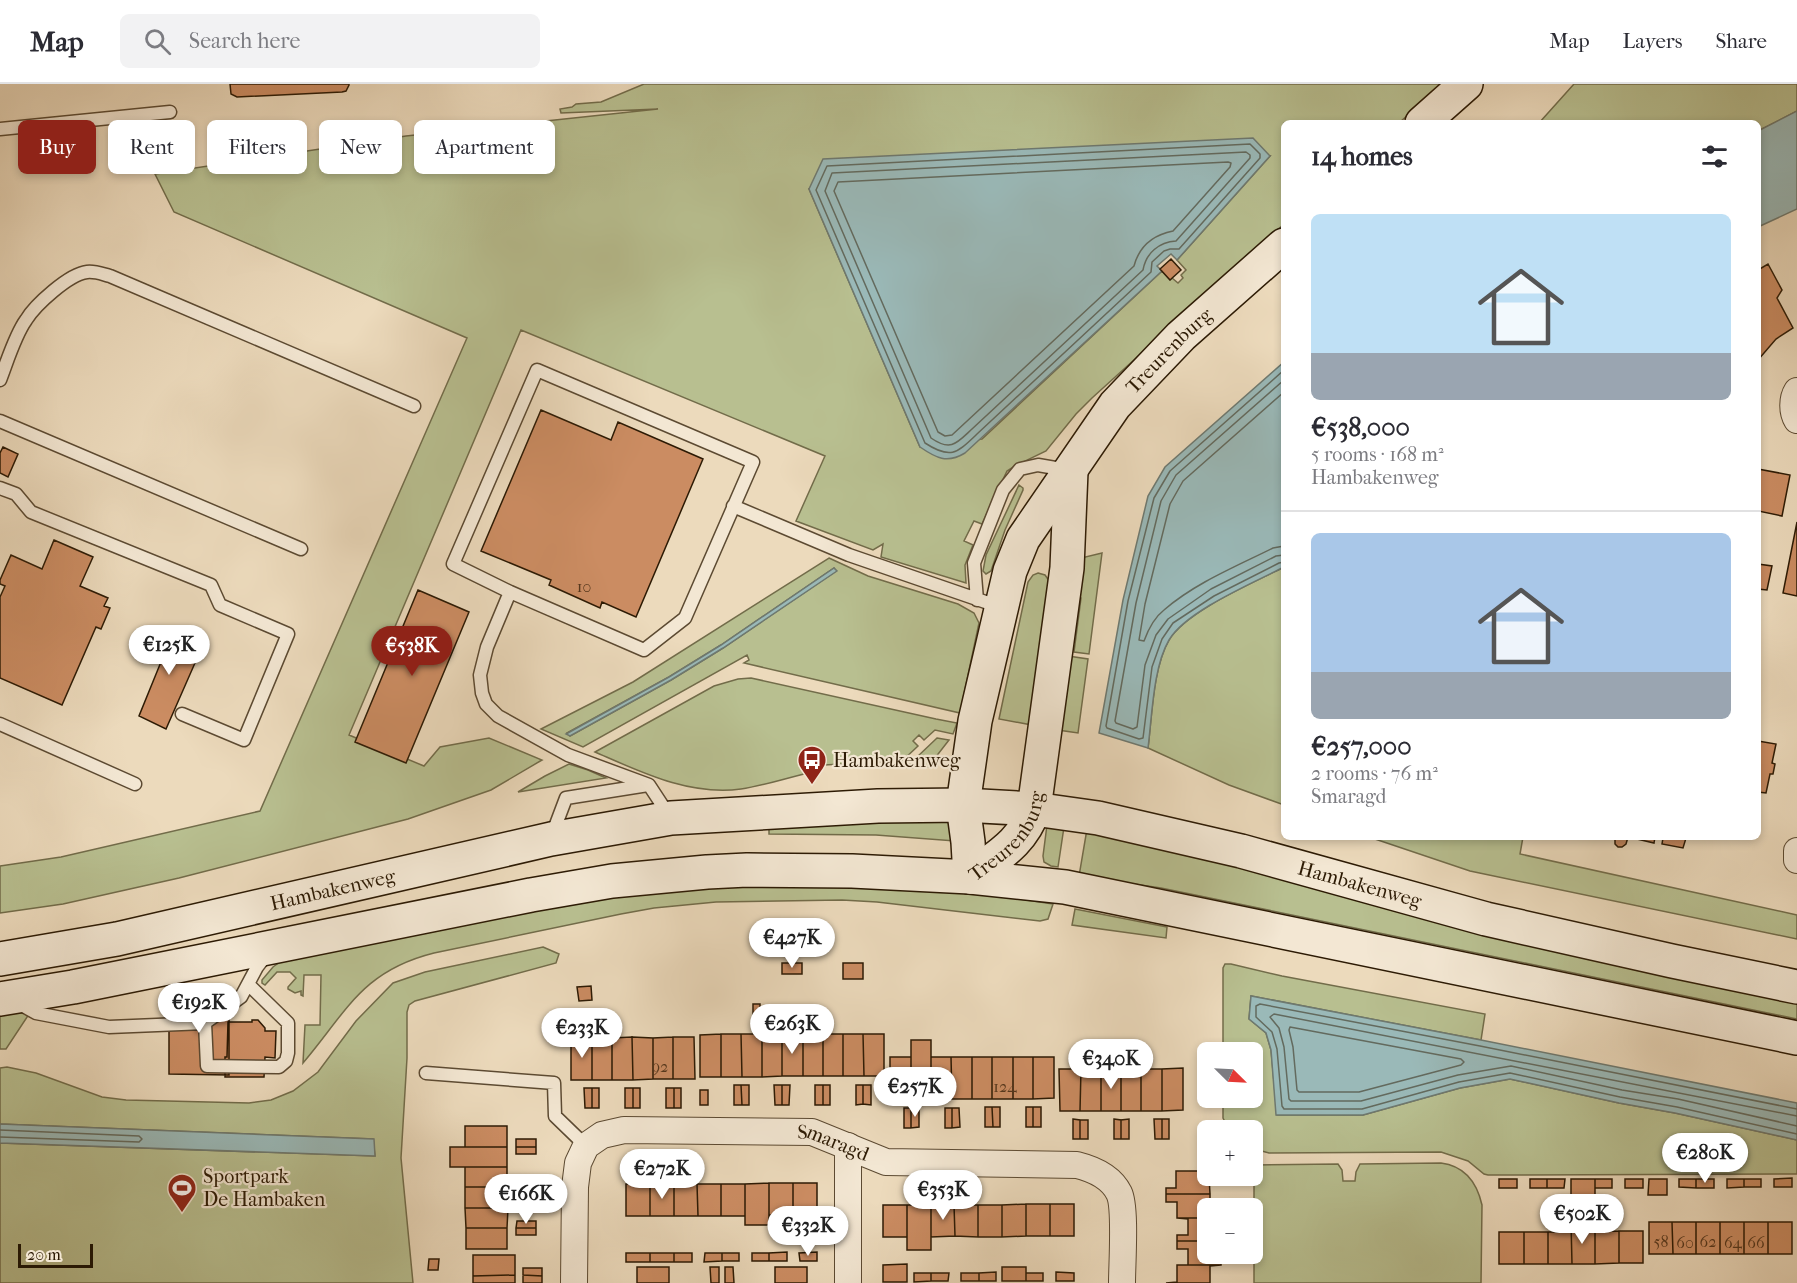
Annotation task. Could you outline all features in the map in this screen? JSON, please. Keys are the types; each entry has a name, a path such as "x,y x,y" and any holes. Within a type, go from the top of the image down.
{"main road":[{"path":"1425,120 1466,84"},
{"name":"Treurenburg","path":"970,878 963,805 989,603 1010,571 1023,538 1071,471 1092,436 1123,396 1180,336 1281,248"},
{"name":"Treurenburg","path":"970,878 1016,842 1029,825 1034,809 1066,568 1071,471"},
{"name":"Hambakenweg","path":"0,959 117,939 551,839 671,818 878,806 963,805 1034,809 1098,818 1241,851 1486,919 1797,987"},
{"path":"5,998 73,987 531,895 624,880 747,870 852,871 970,878 1065,887 1797,1038"}],"street":[{"path":"1797,391 1794,396 1794,414 1797,420"},
{"path":"1797,851 1797,860"},
{"name":"Smaragd","path":"586,1146 602,1135 624,1130 812,1132 886,1162 1077,1165 1094,1170 1106,1178 1120,1195 1122,1283"},
{"path":"574,1283 575,1187 578,1163 586,1146"},
{"path":"848,1146 848,1283"}],"lane":[{"path":"0,129 170,112"},
{"path":"0,380 24,321 35,307 74,275 96,272 414,406"},
{"path":"537,370 753,462 685,618 644,650 510,592 453,564 537,370"},
{"path":"0,421 301,549"},
{"path":"989,603 974,563 1004,490 1020,469 1038,465 1071,471"},
{"path":"0,488 16,494 31,512 211,585 220,605 288,634 244,740 182,714"},
{"path":"734,506 849,555 989,603"},
{"path":"510,592 487,647 480,675 486,704 498,716 568,755 650,785 671,818"},
{"path":"0,724 135,784"},
{"path":"551,839 566,798 650,785"},
{"path":"5,998 36,1013 109,1027 206,1023 241,997 257,968 273,946"},
{"path":"206,1023 207,1066 264,1068 279,1067 286,1061 288,1023 248,984"},
{"path":"426,1073 554,1083 555,1116 586,1146"}],"green space":[{"path":"644,84 1442,84 1402,120 1281,120 1281,227 1092,398 1046,451 1007,471 982,524 974,521 964,541 973,545 965,565 966,583 881,557 883,544 873,550 796,521 825,456 521,330 349,735 424,766 440,747 489,738 542,760 491,790 408,819 179,878 63,904 0,913 0,866 61,857 260,811 467,338 174,212 155,174 195,174 195,168 207,166 207,174 307,174 307,151 319,149 319,174 402,174 402,137 414,135 414,174 555,174 555,120 658,109 561,113 560,109 576,104 601,102","holes":["1270,156 1177,260 1186,270 1181,275 1183,278 1178,283 1172,278 1170,280 1162,271 982,439 920,447 809,189"]},
{"path":"1574,84 1797,84 1797,111 1761,129 1761,120 1542,120"},
{"path":"1019,485 1023,490 1005,530 991,571 986,574 983,571 986,555"},
{"path":"1102,553 1089,654 1074,652 1081,598 1076,597 1081,558"},
{"path":"829,558 868,576 958,604 974,613 979,623 960,713 744,663 749,660 747,655 583,747 541,729 633,682","holes":["834,568 836,571 723,648 671,680 570,736 567,733 669,677 721,645"]},
{"path":"1281,568 1281,804 1229,785 1148,748 1156,678 1169,640 1190,619 1238,589"},
{"path":"1038,573 1045,575 1050,582 1032,725 999,719 1028,582 1033,575"},
{"path":"1068,656 1088,659 1078,733 1058,730"},
{"path":"751,678 957,723 953,734 935,730 924,740 919,735 913,741 918,746 902,761 804,766 804,774 741,789 703,789 684,786 595,752 714,686"},
{"path":"937,738 949,740 928,767 901,768 916,758"},
{"path":"569,764 606,778 518,792 545,776"},
{"path":"959,816 955,841 876,835 769,834 769,824"},
{"path":"1047,825 1064,827 1058,867 1044,862"},
{"path":"1087,829 1797,999 1797,1019 1161,888 1079,876"},
{"path":"1378,840 1522,840 1520,854 1797,915 1797,939 1470,871"},
{"path":"699,886 909,887 1053,904 1048,919 1040,921 877,902 842,900 716,902 654,908 434,953 389,970 373,982 345,1010 303,1063 305,1025 320,1025 321,975 304,975 303,996 301,991 295,993 288,989 296,978 290,972 277,972 265,985 262,983 273,967 280,962 529,907"},
{"path":"1075,909 1167,927 1166,938 1072,925"},
{"path":"543,947 559,954 556,963 415,1001 409,1005 401,1158 413,1283 0,1283 0,1143 375,1156 373,1139 0,1124 0,1068 7,1067 36,1073 102,1097 126,1100 249,1103 271,1100 293,1091 318,1072 356,1021 393,983 425,972"},
{"path":"1225,964 1231,964 1282,976 1485,1014 1481,1040 1251,996 1249,1019 1266,1033 1271,1050 1277,1115 1363,1115 1460,1088 1510,1079 1797,1140 1797,1174 1488,1175 1468,1161 1441,1152 1263,1151 1263,1120 1224,1120 1223,1118 1223,1108 1263,1108 1263,1042 1223,1042 1223,968"},
{"path":"35,1005 6,1049 0,1049 0,1010"},
{"path":"1441,1163 1457,1168 1469,1177 1482,1205 1481,1283 1254,1283 1254,1264 1263,1264 1263,1198 1254,1198 1254,1186 1263,1186 1263,1165 1338,1164 1342,1170 1343,1181 1355,1181 1360,1164"}],"water":[{"path":"1797,111 1797,209 1761,226 1761,129"},
{"path":"1253,138 1270,156 1177,260 1171,254 1157,266 1162,271 965,453 947,459 931,454 920,447 809,189 823,159"},
{"path":"1281,365 1281,568 1205,608 1178,629 1169,640 1156,678 1148,748 1099,733 1123,600 1148,496 1165,467"},
{"path":"834,568 837,571 723,648 671,680 570,736 566,734 669,677 721,645"},
{"path":"1251,996 1797,1103 1797,1140 1510,1079 1460,1088 1363,1115 1276,1115 1271,1050 1266,1033 1249,1019"},
{"path":"0,1124 374,1139 375,1156 0,1143"}],"building":[{"path":"230,84 349,85 346,91 342,92 237,97 231,94"},
{"path":"1171,259 1181,270 1170,280 1160,269"},
{"path":"1768,264 1782,290 1777,298 1793,328 1776,339 1761,356 1761,268"},
{"path":"541,410 611,440 618,422 703,459 636,617 602,602 600,608 549,585 551,580 481,551"},
{"path":"3,447 18,454 8,477 0,473 0,453"},
{"path":"1761,470 1790,475 1782,516 1761,512"},
{"path":"1797,522 1797,596 1783,593"},
{"path":"54,540 93,557 80,586 108,598 104,606 110,608 101,629 96,627 62,705 0,678 0,597 5,586 0,584 0,580 11,555 42,569"},
{"path":"1761,564 1772,566 1767,590 1761,589"},
{"path":"418,590 469,612 406,763 355,742"},
{"path":"157,627 202,647 166,729 139,716 163,657 147,650"},
{"path":"1761,742 1776,744 1772,763 1775,764 1773,774 1770,774 1766,793 1761,792"},
{"path":"1615,840 1627,840 1622,847 1615,844"},
{"path":"1663,840 1685,840 1683,848 1662,844"},
{"path":"782,963 802,963 802,974 782,974"},
{"path":"843,963 863,963 863,979 843,979"},
{"path":"591,986 592,1000 579,1001 577,987"},
{"path":"169,993 229,994 229,1075 169,1074"},
{"path":"753,1004 760,1004 760,1016 753,1017"},
{"path":"252,1020 258,1020 265,1031 276,1031 275,1058 265,1057 264,1077 225,1077 228,1022 252,1022"},
{"path":"721,1034 721,1077 700,1077 700,1035"},
{"path":"721,1034 741,1034 742,1077 721,1077"},
{"path":"741,1034 762,1034 762,1077 742,1077"},
{"path":"762,1034 782,1034 782,1076 762,1077"},
{"path":"782,1034 803,1034 803,1076 782,1076"},
{"path":"803,1034 823,1034 823,1076 803,1076"},
{"path":"823,1034 843,1034 843,1076 823,1076"},
{"path":"843,1034 863,1034 864,1076 843,1076"},
{"path":"863,1034 884,1034 884,1076 864,1076"},
{"path":"632,1037 653,1038 653,1079 633,1080"},
{"path":"632,1037 633,1080 612,1080 612,1038"},
{"path":"673,1037 673,1079 653,1079 653,1038"},
{"path":"673,1037 694,1037 695,1079 673,1079"},
{"path":"571,1038 592,1038 592,1080 571,1080"},
{"path":"592,1038 612,1038 612,1080 592,1080"},
{"path":"911,1040 931,1040 931,1099 911,1099"},
{"path":"890,1057 911,1057 911,1099 890,1099"},
{"path":"931,1057 951,1057 952,1099 931,1099"},
{"path":"951,1057 972,1057 972,1099 952,1099"},
{"path":"972,1057 992,1057 992,1099 972,1099"},
{"path":"992,1057 1013,1057 1013,1099 992,1099"},
{"path":"1013,1057 1033,1057 1033,1099 1013,1099"},
{"path":"1033,1057 1054,1057 1054,1098 1033,1099"},
{"path":"1183,1068 1183,1110 1162,1111 1162,1069"},
{"path":"1059,1069 1081,1069 1080,1111 1060,1111"},
{"path":"1081,1069 1101,1069 1101,1111 1080,1111"},
{"path":"1101,1069 1121,1069 1121,1111 1101,1111"},
{"path":"1121,1069 1141,1069 1141,1111 1121,1111"},
{"path":"1141,1069 1162,1069 1162,1111 1141,1111"},
{"path":"734,1085 741,1085 742,1105 734,1105"},
{"path":"741,1085 749,1085 749,1105 742,1105"},
{"path":"774,1085 782,1085 782,1105 775,1105"},
{"path":"782,1085 790,1085 789,1105 782,1105"},
{"path":"815,1085 823,1085 823,1105 815,1105"},
{"path":"823,1085 830,1085 830,1105 823,1105"},
{"path":"856,1085 863,1085 863,1104 856,1105"},
{"path":"863,1085 871,1085 871,1105 863,1104"},
{"path":"584,1088 592,1088 592,1108 585,1108"},
{"path":"592,1088 599,1088 599,1108 592,1108"},
{"path":"625,1088 633,1088 633,1108 625,1108"},
{"path":"633,1088 640,1088 640,1108 633,1108"},
{"path":"666,1088 674,1088 674,1108 666,1108"},
{"path":"674,1088 681,1088 681,1108 674,1108"},
{"path":"700,1090 708,1090 708,1105 700,1105"},
{"path":"985,1107 992,1107 993,1127 985,1127"},
{"path":"992,1107 1000,1107 1000,1127 993,1127"},
{"path":"1026,1107 1033,1107 1033,1127 1026,1127"},
{"path":"1033,1107 1041,1107 1041,1127 1033,1127"},
{"path":"904,1108 911,1108 911,1128 904,1128"},
{"path":"911,1108 919,1108 919,1127 911,1128"},
{"path":"945,1108 952,1108 952,1128 945,1128"},
{"path":"952,1108 959,1108 960,1127 952,1128"},
{"path":"1073,1119 1080,1120 1080,1139 1073,1139"},
{"path":"1114,1119 1121,1120 1121,1139 1114,1139"},
{"path":"1129,1119 1129,1139 1121,1139 1121,1120"},
{"path":"1154,1119 1162,1119 1162,1139 1155,1139"},
{"path":"1162,1119 1169,1119 1169,1139 1162,1139"},
{"path":"1080,1120 1088,1120 1088,1139 1080,1139"},
{"path":"465,1126 507,1126 507,1147 465,1147"},
{"path":"516,1139 536,1139 536,1147 516,1147"},
{"path":"450,1147 507,1147 507,1167 450,1167"},
{"path":"516,1147 536,1147 536,1154 516,1154"},
{"path":"465,1167 507,1167 507,1187 465,1187"},
{"path":"1176,1171 1197,1171 1197,1186 1210,1186 1210,1194 1166,1194 1166,1188 1176,1188"},
{"path":"1792,1178 1792,1187 1774,1187 1774,1179"},
{"path":"1499,1179 1517,1179 1517,1188 1499,1188"},
{"path":"1530,1179 1547,1179 1547,1188 1530,1188"},
{"path":"1547,1179 1565,1179 1564,1188 1547,1188"},
{"path":"1571,1179 1595,1179 1595,1205 1571,1205"},
{"path":"1595,1179 1612,1179 1612,1188 1595,1188"},
{"path":"1625,1179 1643,1179 1643,1188 1625,1188"},
{"path":"1649,1179 1667,1179 1667,1195 1648,1195"},
{"path":"1679,1179 1696,1179 1696,1188 1679,1187"},
{"path":"1696,1179 1714,1179 1714,1188 1696,1188"},
{"path":"1727,1179 1744,1179 1744,1187 1727,1188"},
{"path":"1744,1179 1761,1179 1761,1187 1744,1187"},
{"path":"516,1180 536,1180 536,1187 516,1187"},
{"path":"769,1183 769,1225 745,1225 745,1184"},
{"path":"769,1183 793,1183 793,1215 769,1215"},
{"path":"793,1183 817,1183 817,1215 793,1215"},
{"path":"626,1184 650,1184 650,1216 626,1216"},
{"path":"650,1184 674,1184 674,1216 650,1216"},
{"path":"674,1184 697,1184 698,1216 674,1216"},
{"path":"697,1184 721,1184 721,1216 698,1216"},
{"path":"721,1184 745,1184 745,1216 721,1216"},
{"path":"465,1187 507,1187 508,1208 465,1208"},
{"path":"516,1187 536,1187 536,1195 516,1195"},
{"path":"1166,1194 1210,1194 1210,1198 1197,1198 1197,1218 1177,1218 1177,1202 1166,1202"},
{"path":"1026,1204 1026,1236 1002,1237 1002,1205"},
{"path":"1026,1204 1050,1204 1050,1236 1026,1236"},
{"path":"1050,1204 1074,1204 1074,1236 1050,1236"},
{"path":"883,1205 907,1205 907,1237 883,1237"},
{"path":"907,1205 931,1205 931,1250 907,1250"},
{"path":"931,1205 954,1205 955,1236 931,1237"},
{"path":"954,1205 978,1205 978,1237 955,1236"},
{"path":"978,1205 1002,1205 1002,1237 978,1237"},
{"path":"465,1208 508,1208 507,1228 466,1228"},
{"path":"1177,1218 1197,1218 1197,1241 1177,1241 1177,1235 1188,1235 1188,1219"},
{"path":"517,1221 536,1221 536,1228 516,1228"},
{"path":"1560,1222 1571,1222 1572,1264 1548,1264 1548,1232 1561,1232"},
{"path":"1571,1222 1582,1222 1582,1232 1595,1232 1595,1264 1572,1264"},
{"path":"1649,1222 1672,1222 1673,1254 1649,1254"},
{"path":"1672,1222 1696,1222 1696,1254 1673,1254"},
{"path":"1696,1222 1720,1222 1720,1254 1696,1254"},
{"path":"1720,1222 1744,1222 1744,1254 1720,1254"},
{"path":"1744,1222 1768,1222 1768,1254 1744,1254"},
{"path":"1768,1222 1792,1222 1792,1254 1768,1254"},
{"path":"466,1228 507,1228 507,1249 466,1249"},
{"path":"516,1228 536,1228 536,1235 516,1235"},
{"path":"1619,1231 1643,1231 1643,1263 1619,1263"},
{"path":"1619,1231 1619,1263 1595,1264 1595,1232"},
{"path":"1499,1232 1524,1232 1524,1264 1499,1264"},
{"path":"1524,1232 1548,1232 1548,1264 1524,1264"},
{"path":"1177,1241 1197,1241 1197,1264 1221,1265 1188,1265 1188,1249 1177,1249"},
{"path":"787,1252 787,1261 769,1261 769,1253"},
{"path":"817,1252 817,1261 800,1261 799,1253"},
{"path":"626,1253 650,1253 650,1262 626,1262"},
{"path":"650,1253 674,1253 674,1262 650,1262"},
{"path":"674,1253 692,1253 692,1262 674,1262"},
{"path":"705,1253 722,1253 722,1261 704,1262"},
{"path":"722,1253 739,1253 739,1261 722,1261"},
{"path":"752,1253 769,1253 769,1261 752,1261"},
{"path":"473,1255 515,1255 515,1275 473,1276"},
{"path":"429,1259 439,1259 438,1270 428,1270"},
{"path":"907,1264 907,1282 883,1282 883,1265"},
{"path":"1177,1265 1221,1265 1210,1266 1210,1283 1166,1283 1177,1282"},
{"path":"637,1267 669,1267 669,1283 637,1283"},
{"path":"710,1267 719,1267 719,1283 711,1283"},
{"path":"725,1267 733,1267 734,1283 725,1283"},
{"path":"775,1267 807,1267 807,1283 775,1283"},
{"path":"1002,1267 1026,1267 1026,1281 1002,1281"},
{"path":"523,1268 542,1268 542,1276 523,1275"},
{"path":"996,1272 996,1281 979,1281 979,1273"},
{"path":"1056,1272 1074,1273 1074,1281 1056,1281"},
{"path":"914,1273 931,1273 931,1281 914,1282"},
{"path":"931,1273 949,1273 948,1281 931,1281"},
{"path":"961,1273 979,1273 979,1281 961,1281"},
{"path":"1026,1273 1043,1273 1043,1281 1026,1281"},
{"path":"515,1275 515,1283 473,1283 473,1276"},
{"path":"523,1275 542,1276 542,1283 523,1283"}],"place":[{"name":"Hambakenweg","path":"812,786"},
{"name":"Sportpark De Hambaken","path":"182,1214"}]}
